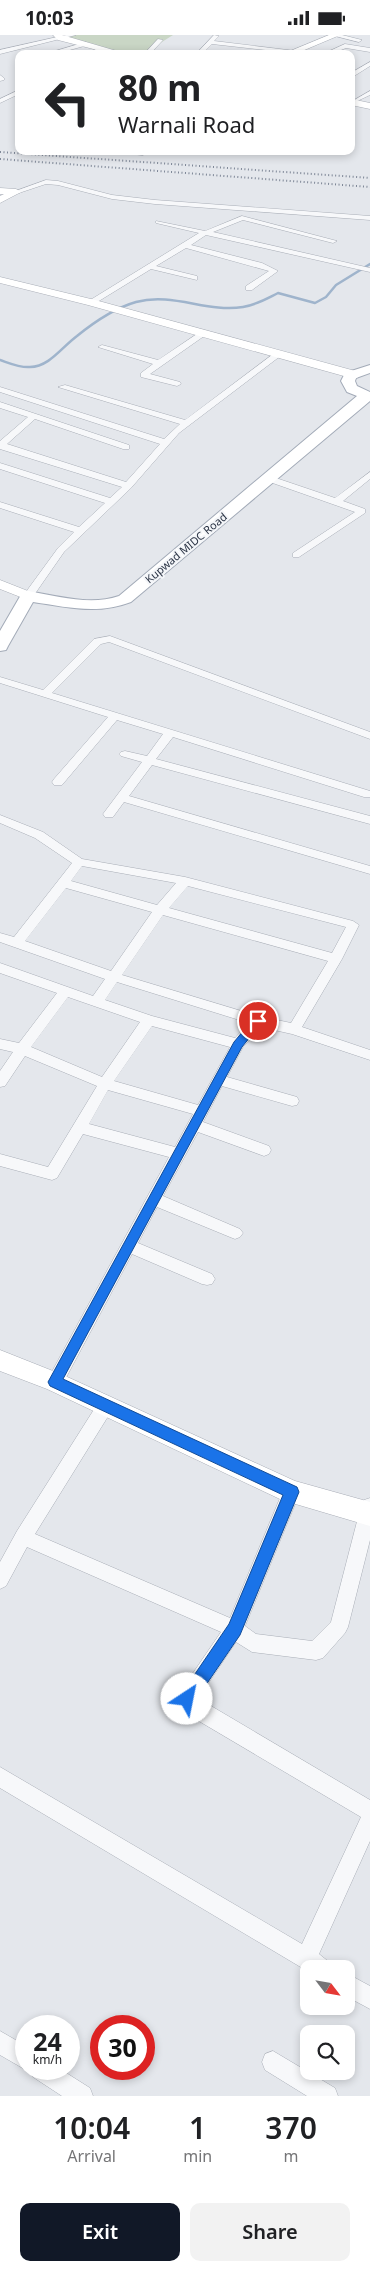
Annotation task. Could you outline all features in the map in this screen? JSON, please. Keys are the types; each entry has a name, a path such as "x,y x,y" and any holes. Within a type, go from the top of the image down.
{"main road":[{"path":"368,396 352,389 348,385 350,377 362,370 370,369"},
{"name":"Kupwad MIDC Road","path":"28,595 96,605 117,603 135,592 152,575 368,396"},
{"path":"0,646 28,595"}],"street":[{"path":"0,52 59,36 73,35"},
{"path":"203,50 219,35"},
{"path":"298,50 335,35 365,40"},
{"path":"59,36 108,50"},
{"path":"151,50 160,40"},
{"path":"210,42 268,50"},
{"path":"63,50 86,44"},
{"path":"335,50 345,46 370,50"},
{"path":"361,58 370,59"},
{"path":"355,74 370,64"},
{"path":"355,70 360,71"},
{"path":"0,95 15,92"},
{"path":"0,101 15,93"},
{"path":"355,101 370,93"},
{"path":"355,104 370,106"},
{"path":"0,200 16,192 46,182 74,186 112,197 155,202 370,218"},
{"path":"0,191 16,192"},
{"path":"91,302 205,233 242,218 333,241"},
{"path":"158,222 370,270"},
{"path":"184,245 259,265 274,271 249,289"},
{"path":"150,266 194,278"},
{"path":"1,281 91,302 355,375"},
{"path":"177,384 144,375 203,334"},
{"path":"102,347 159,363"},
{"path":"0,585 28,595 61,550 128,486 164,442 186,423 279,354"},
{"path":"62,387 186,423"},
{"path":"0,389 164,442"},
{"path":"0,405 126,447"},
{"path":"1,445 34,416"},
{"path":"1,445 128,486"},
{"path":"0,466 112,502"},
{"path":"336,502 370,475"},
{"path":"270,479 362,511 296,555"},
{"path":"0,505 81,531"},
{"path":"45,694 98,641 110,639 370,736"},
{"path":"0,680 368,794"},
{"path":"58,782 115,716"},
{"path":"109,814 170,733"},
{"path":"125,754 370,821"},
{"path":"120,797 370,870"},
{"path":"0,819 39,835 79,862 186,881 352,925 336,959 294,1029"},
{"path":"18,943 79,862"},
{"path":"96,1002 161,909 186,881"},
{"path":"63,883 336,959"},
{"path":"0,937 115,977 258,1021 294,1029 370,1055"},
{"path":"0,968 148,1020 238,1045"},
{"path":"0,1082 65,991"},
{"path":"0,1160 52,1174 105,1083 148,1020"},
{"path":"55,1382 238,1045 258,1021"},
{"path":"0,1043 22,1049 105,1083 202,1111"},
{"path":"219,1079 292,1101"},
{"path":"194,1125 264,1150"},
{"path":"79,1127 178,1154"},
{"path":"154,1199 235,1233"},
{"path":"129,1246 207,1279"},
{"path":"0,1360 106,1405 292,1492 369,1511 339,1627 316,1651 252,1643 234,1629 23,1537"},
{"path":"0,1580 23,1537 106,1405"},
{"path":"292,1492 234,1629 187,1699 200,1710 370,1811"},
{"path":"0,1777 307,1960"},
{"path":"316,1960 370,1819"},
{"path":"355,1989 370,1998"},
{"path":"0,2042 15,2052"},
{"path":"272,2062 327,2096"},
{"path":"58,2080 82,2096"}],"green space":[{"path":"60,35 173,35 149,50 99,50"}],"waterway":[{"path":"0,360 26,367 43,364 97,321 120,308 136,302 163,299 230,308 252,305 278,293 315,303 326,297 336,285 370,264"}],"railway":[{"path":"0,152 15,153"},
{"path":"43,155 370,178"},
{"path":"0,159 370,187"}],"route":[{"path":"187,1699 234,1629 292,1492 55,1382 238,1045 258,1021"}]}
